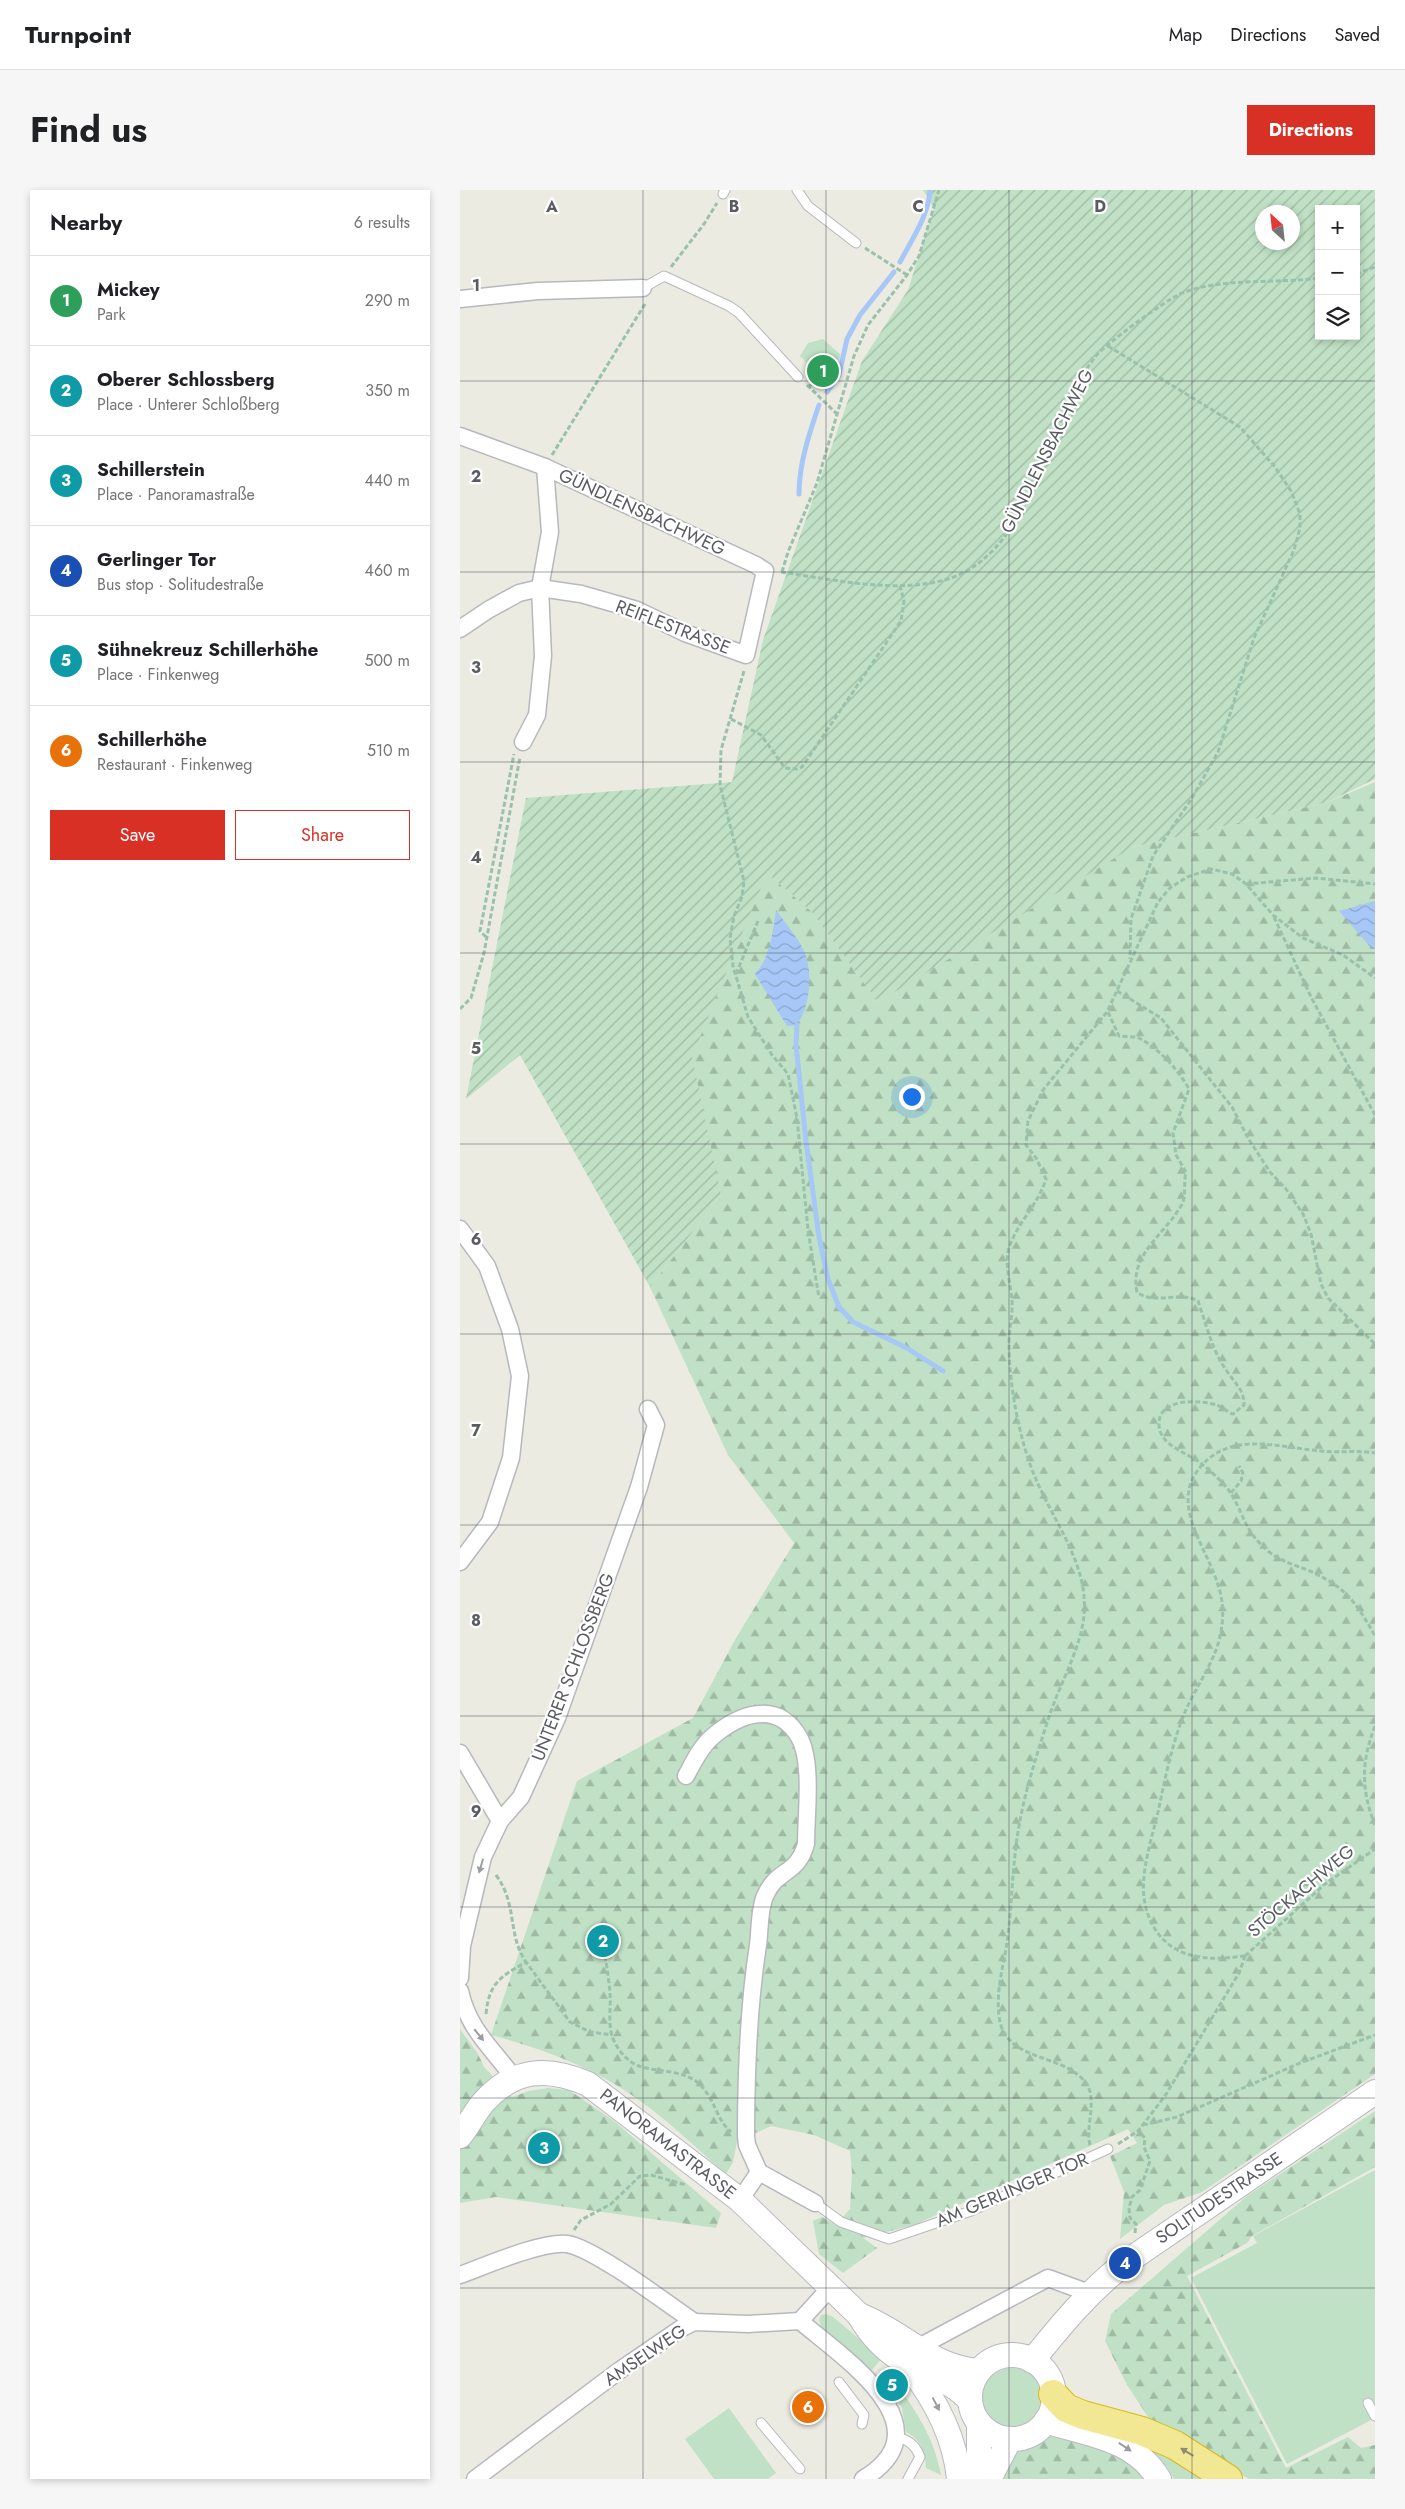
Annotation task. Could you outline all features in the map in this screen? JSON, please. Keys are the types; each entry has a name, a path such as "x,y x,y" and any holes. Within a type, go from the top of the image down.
{"highway":[{"path":"1053,2394 1066,2408 1175,2444 1228,2479"}],"main road":[{"name":"PANORAMASTRASSE","path":"460,2136 482,2104 498,2089 514,2078 546,2072 560,2073 588,2084 740,2200 859,2315 882,2325 913,2356 962,2391 970,2401"},
{"name":"SOLITUDESTRASSE","path":"1032,2361 1048,2338 1089,2293 1125,2263 1375,2092"},
{"name":"PANORAMASTRASSE","path":"913,2356 948,2366 979,2371"},
{"path":"913,2356 926,2388 942,2417 953,2448 959,2479"},
{"path":"1006,2356 1020,2356 1032,2361 1047,2374 1053,2394 1052,2408 1046,2420 1030,2434 1010,2439 993,2434 979,2423 972,2413 970,2389 979,2371 994,2360 1006,2356"},
{"path":"1046,2420 1107,2437 1122,2444 1149,2465 1159,2479"},
{"path":"979,2423 979,2479"},
{"path":"989,2479 1010,2439"}],"street":[{"path":"460,299 538,291 643,288"},
{"name":"GÜNDLENSBACHWEG","path":"460,436 545,467 756,565 765,572"},
{"path":"523,742 537,715 543,656 540,588 550,532 545,467"},
{"path":"746,655 765,572"},
{"name":"REIFLESTRASSE","path":"460,629 488,610 519,594 540,588 581,594 637,610 685,633 746,655"},
{"path":"460,1229 487,1266 510,1329 520,1376 510,1458 490,1522 460,1562"},
{"name":"UNTERER SCHLOSSBERG","path":"460,1978 462,1946 483,1858 500,1821 521,1796 557,1718 584,1646 638,1487 656,1425 648,1409"},
{"path":"686,1776 710,1738 748,1716 766,1713 785,1720 799,1738 804,1753 806,1844 802,1858 795,1867 775,1879 765,1897 751,1993 747,2034 746,2145 759,2172 740,2200"},
{"path":"460,1753 500,1821"},
{"path":"460,1991 464,2008 475,2031 497,2055 514,2078"},
{"name":"AM GERLINGER TOR","path":"759,2172 815,2203"},
{"path":"460,2275 531,2251 566,2244 577,2247 601,2260 694,2322"},
{"path":"913,2356 1048,2278 1089,2293"},
{"path":"830,2288 800,2321 882,2394 894,2419 895,2436 889,2455 882,2465 863,2479"},
{"name":"AMSELWEG","path":"475,2479 620,2370 680,2329 694,2322 748,2324 800,2321"}],"lane":[{"path":"797,190 808,206 856,242"},
{"path":"643,288 664,276 729,306 739,313 798,377"},
{"name":"AM GERLINGER TOR","path":"815,2203 841,2222 889,2239 971,2211 1108,2149"},
{"path":"839,2382 864,2415 862,2424"},
{"path":"1368,2403 1375,2416"},
{"path":"761,2423 800,2469"},
{"path":"895,2436 909,2440 918,2450 920,2457 908,2479"}],"path":[{"path":"782,572 788,552 817,483 854,356 868,324 907,275 919,256 939,190"},
{"path":"676,261 704,224 724,192"},
{"path":"856,242 907,275"},
{"path":"1360,273 1375,267"},
{"name":"GÜNDLENSBACHWEG","path":"765,572 782,572 900,586 932,583 954,576 977,564 1002,542 1020,514 1071,399 1096,356 1180,294 1214,286 1315,278"},
{"path":"545,467 636,318"},
{"path":"1108,346 1240,427 1275,466 1291,491 1300,514 1300,528 1294,550 1254,638 1218,752 1192,798 1153,856 1131,919 1130,962"},
{"path":"809,387 820,373"},
{"path":"798,377 838,414"},
{"path":"731,719 761,735 785,768 802,767 901,621 904,601 900,586"},
{"path":"746,655 731,719 721,750 720,785 744,881 742,897 734,916 730,938 736,975 748,1017 772,1055 788,1074 797,1118 808,1230 819,1298"},
{"path":"460,1009 471,998 487,937 523,742"},
{"path":"487,937 480,930 515,751 523,742"},
{"path":"1093,2155 1088,2138 1091,2110 1088,2085 1075,2071 1021,2050 1005,2035 999,2019 997,1995 1007,1944 1018,1832 1030,1774 1053,1702 1077,1642 1084,1615 1081,1580 1060,1526 1034,1476 1014,1406 1009,1342 1012,1309 1008,1252 1016,1230 1042,1194 1046,1179 1036,1158 1026,1145 1028,1122 1043,1090 1108,1012 1158,902 1170,888 1187,877 1211,869 1232,874 1246,884 1273,915 1303,938 1343,956 1375,978"},
{"path":"1246,884 1316,878 1375,884"},
{"path":"1273,915 1311,997 1375,1115"},
{"path":"736,975 758,921"},
{"path":"1117,991 1161,1018 1232,1107 1248,1138 1270,1172 1286,1189 1303,1214 1311,1234 1319,1276 1328,1298 1375,1344"},
{"path":"1108,1012 1119,1036 1138,1037 1159,1053 1173,1067 1189,1089 1173,1133 1176,1155 1186,1172 1183,1184 1182,1205 1151,1242 1136,1270 1137,1292 1145,1298 1187,1297 1198,1301 1208,1334 1219,1358 1244,1395 1244,1405 1234,1414 1220,1406 1202,1402 1178,1403 1164,1410 1159,1420 1159,1425 1166,1440 1180,1452 1203,1464 1231,1493 1250,1534 1270,1553 1288,1563 1317,1574 1346,1591 1375,1636"},
{"path":"1108,2149 1138,2131 1165,2096 1235,1981 1244,1956 1218,1959 1194,1956 1173,1948 1162,1940 1151,1923 1144,1900 1144,1877 1165,1778 1185,1713 1221,1632 1223,1612 1219,1586 1187,1507 1190,1485 1203,1464 1228,1446 1267,1444 1322,1452 1375,1453"},
{"path":"1231,1493 1242,1481 1243,1474 1239,1466"},
{"path":"1375,1726 1369,1742 1363,1778 1369,1810 1375,1825"},
{"name":"STÖCKACHWEG","path":"1244,1956 1325,1884 1375,1848"},
{"path":"483,1858 500,1881 509,1898 516,1939 526,1962 570,2022 590,2032 612,2035"},
{"path":"603,1941 610,1994 612,2035 619,2049 631,2063 653,2070 676,2073 696,2081 714,2102 718,2115 732,2133"},
{"path":"475,2031 486,2015 488,1995 501,1976 526,1962"},
{"path":"1143,2125 1177,2117 1300,2063 1375,2035"},
{"path":"1134,2234 1136,2224 1130,2218 1129,2208 1132,2197 1140,2190 1150,2161 1144,2148 1145,2138 1138,2131"},
{"path":"566,2244 581,2220 611,2204 640,2176 650,2175 688,2185 701,2169"}],"green space":[{"path":"923,190 1375,190 1375,779 1328,802 1133,847 878,1002 811,911 767,873 692,1057 721,1195 650,1287 520,1055 466,1099 526,798 732,782 763,640 862,361 908,290 934,208"},
{"path":"823,339 841,355 827,385 800,356 808,343"},
{"path":"1375,782 1375,2074 1202,2192 1164,2205 1120,2239 1124,2192 1110,2156 1137,2143 1128,2129 914,2225 863,2238 877,2248 843,2273 819,2254 813,2221 822,2217 836,2225 850,2209 852,2172 850,2151 814,2135 771,2126 737,2142 733,2162 726,2174 659,2116 619,2087 566,2060 529,2046 491,2035 577,1781 693,1718 736,1638 794,1543 728,1455 650,1287 721,1195 686,1066 767,873 811,911 878,1002 1019,909 1133,847 1328,802"},
{"path":"460,2029 478,2054 484,2067 512,2097 529,2091 548,2088 569,2090 614,2121 721,2213 716,2228 496,2197 460,2203"},
{"path":"1375,2111 1375,2167 1252,2236 1247,2243 1187,2276 1286,2468 1348,2437 1361,2448 1375,2445 1375,2479 1249,2479 1150,2420 1127,2385 1105,2341 1111,2314 1247,2196"},
{"path":"1375,2170 1375,2418 1287,2464 1191,2278 1257,2243 1253,2236"},
{"path":"826,2314 833,2317 882,2358 872,2370 821,2326 819,2320 821,2315"},
{"path":"1012,2368 1029,2373 1037,2381 1042,2398 1037,2415 1029,2423 1012,2428 995,2423 987,2415 982,2398 987,2381 995,2373"},
{"path":"887,2373 921,2421 933,2447 941,2475 926,2468 925,2456 919,2442 906,2432 902,2408 883,2380"},
{"path":"729,2408 776,2473 768,2479 714,2479 685,2439"},
{"path":"1062,2415 1159,2450 1202,2479 1174,2479 1167,2467 1155,2455"},
{"path":"1055,2433 1104,2447 1125,2459 1144,2479 997,2479 1015,2452"}],"water":[{"path":"1375,901 1375,948 1372,949 1339,911"},
{"path":"776,910 803,949 809,967 808,999 797,1025 787,1026 755,974 760,968 767,952"}],"waterway":[{"path":"900,262 923,218 930,190"},
{"path":"827,392 839,375 847,339 860,315 894,272"},
{"path":"799,494 803,460 819,405"},
{"path":"797,1025 796,1045 819,1237 828,1279 839,1307 853,1322 905,1347 943,1371"}],"place":[{"name":"Mickey","path":"823,371"},
{"name":"Oberer Schlossberg","path":"603,1941"},
{"name":"Schillerstein","path":"544,2148"},
{"name":"Gerlinger Tor","path":"1125,2263"},
{"name":"Sühnekreuz Schillerhöhe","path":"892,2385"},
{"name":"Schillerhöhe","path":"808,2407"}]}
